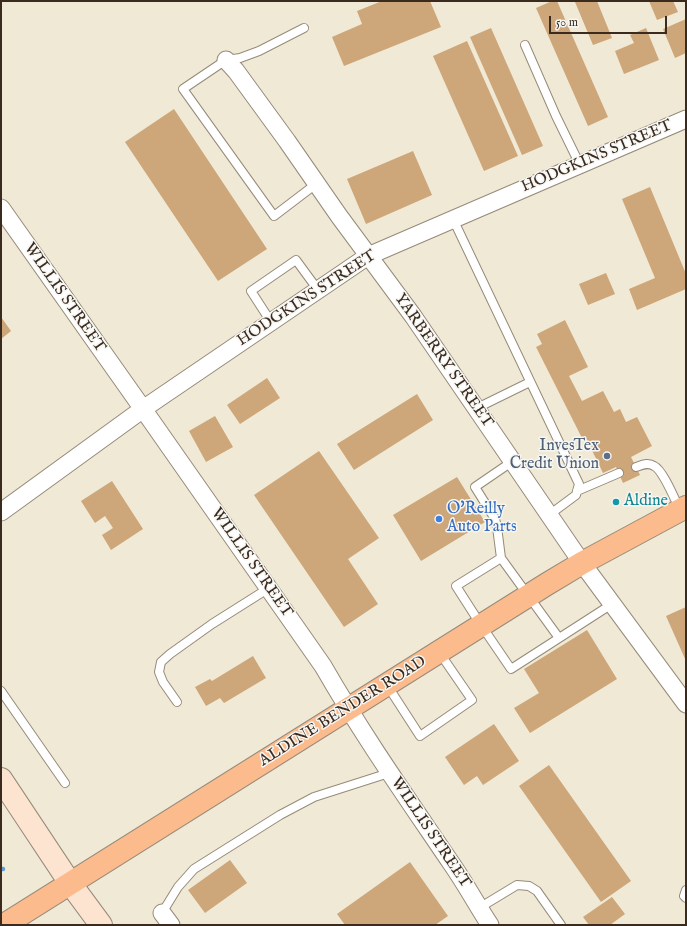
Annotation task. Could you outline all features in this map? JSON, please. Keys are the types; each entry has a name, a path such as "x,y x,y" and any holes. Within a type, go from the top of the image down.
{"main road":[{"name":"ALDINE BENDER ROAD","path":"4,925 528,596 582,563 683,508"},
{"path":"2,781 70,883 101,925"}],"street":[{"name":"YARBERRY STREET","path":"226,60 245,83 316,184 413,316 582,563 686,704"},
{"name":"HODGKINS STREET","path":"1,512 143,409 368,256 686,119"},
{"name":"WILLIS STREET","path":"1,208 323,666 348,710 452,864 490,925"}],"lane":[{"path":"304,28 259,51 240,58 226,60 183,89 274,216 316,184"},
{"path":"525,45 556,116 580,165"},
{"path":"453,219 579,484 576,494 549,515"},
{"path":"271,322 251,291 296,260 318,290"},
{"path":"477,408 530,382"},
{"path":"513,461 475,487 495,519 501,558 559,638"},
{"path":"636,467 647,464 655,466 664,477 683,508"},
{"path":"577,491 619,473"},
{"path":"501,558 456,586 512,669 612,604"},
{"path":"177,702 163,682 159,672 161,662 212,624 268,588"},
{"path":"386,685 420,736 472,700 439,652"},
{"path":"1,691 65,783"},
{"path":"166,919 178,886 194,869 280,815 314,797 390,773"},
{"path":"479,908 517,885 529,886 537,891 561,925"},
{"path":"686,890 684,896 686,898"}],"building":[{"path":"382,1 430,1 441,27 344,66 332,37 362,24 357,11"},
{"path":"552,1 557,1 608,117 588,126 536,8"},
{"path":"597,1 612,38 593,45 575,2"},
{"path":"649,1 673,1 678,12 657,20"},
{"path":"686,19 686,53 675,58 663,29"},
{"path":"491,28 543,146 522,155 470,37"},
{"path":"646,28 659,60 624,74 615,51 634,43 630,35"},
{"path":"467,41 518,156 484,171 433,56"},
{"path":"174,109 267,249 218,281 125,142"},
{"path":"413,151 432,195 366,224 347,179"},
{"path":"650,187 686,274 686,289 637,310 629,289 655,278 622,199"},
{"path":"606,273 615,294 588,305 579,284"},
{"path":"1,317 11,331 1,339"},
{"path":"565,320 588,367 569,376 582,401 603,391 614,412 620,409 626,422 637,417 652,446 631,457 640,475 623,483 616,467 603,473 586,438 583,440 536,347 542,344 537,334"},
{"path":"267,378 280,398 240,424 227,405"},
{"path":"417,394 433,420 354,470 337,444"},
{"path":"215,416 233,447 206,462 189,431"},
{"path":"319,451 379,538 348,559 378,604 344,627 254,495"},
{"name":"O'Reilly Auto Parts","path":"457,477 485,522 421,561 393,515"},
{"path":"112,481 143,529 111,550 102,535 113,528 105,516 95,523 81,501"},
{"path":"686,607 686,661 666,616"},
{"path":"587,630 617,679 530,733 514,708 539,693 524,669"},
{"path":"253,656 266,678 224,703 220,698 206,706 195,687 210,679 212,681"},
{"path":"494,724 519,761 483,785 477,776 464,785 445,757"},
{"path":"549,765 631,881 601,902 519,786"},
{"path":"230,860 247,883 205,913 188,890"},
{"path":"410,862 448,916 435,925 345,925 337,914"},
{"path":"612,897 625,914 610,925 589,925 583,917"}],"place":[{"name":"InvesTex Credit Union","path":"607,456"},
{"name":"Aldine","path":"616,502"},
{"name":"O'Reilly Auto Parts","path":"439,519"}]}
